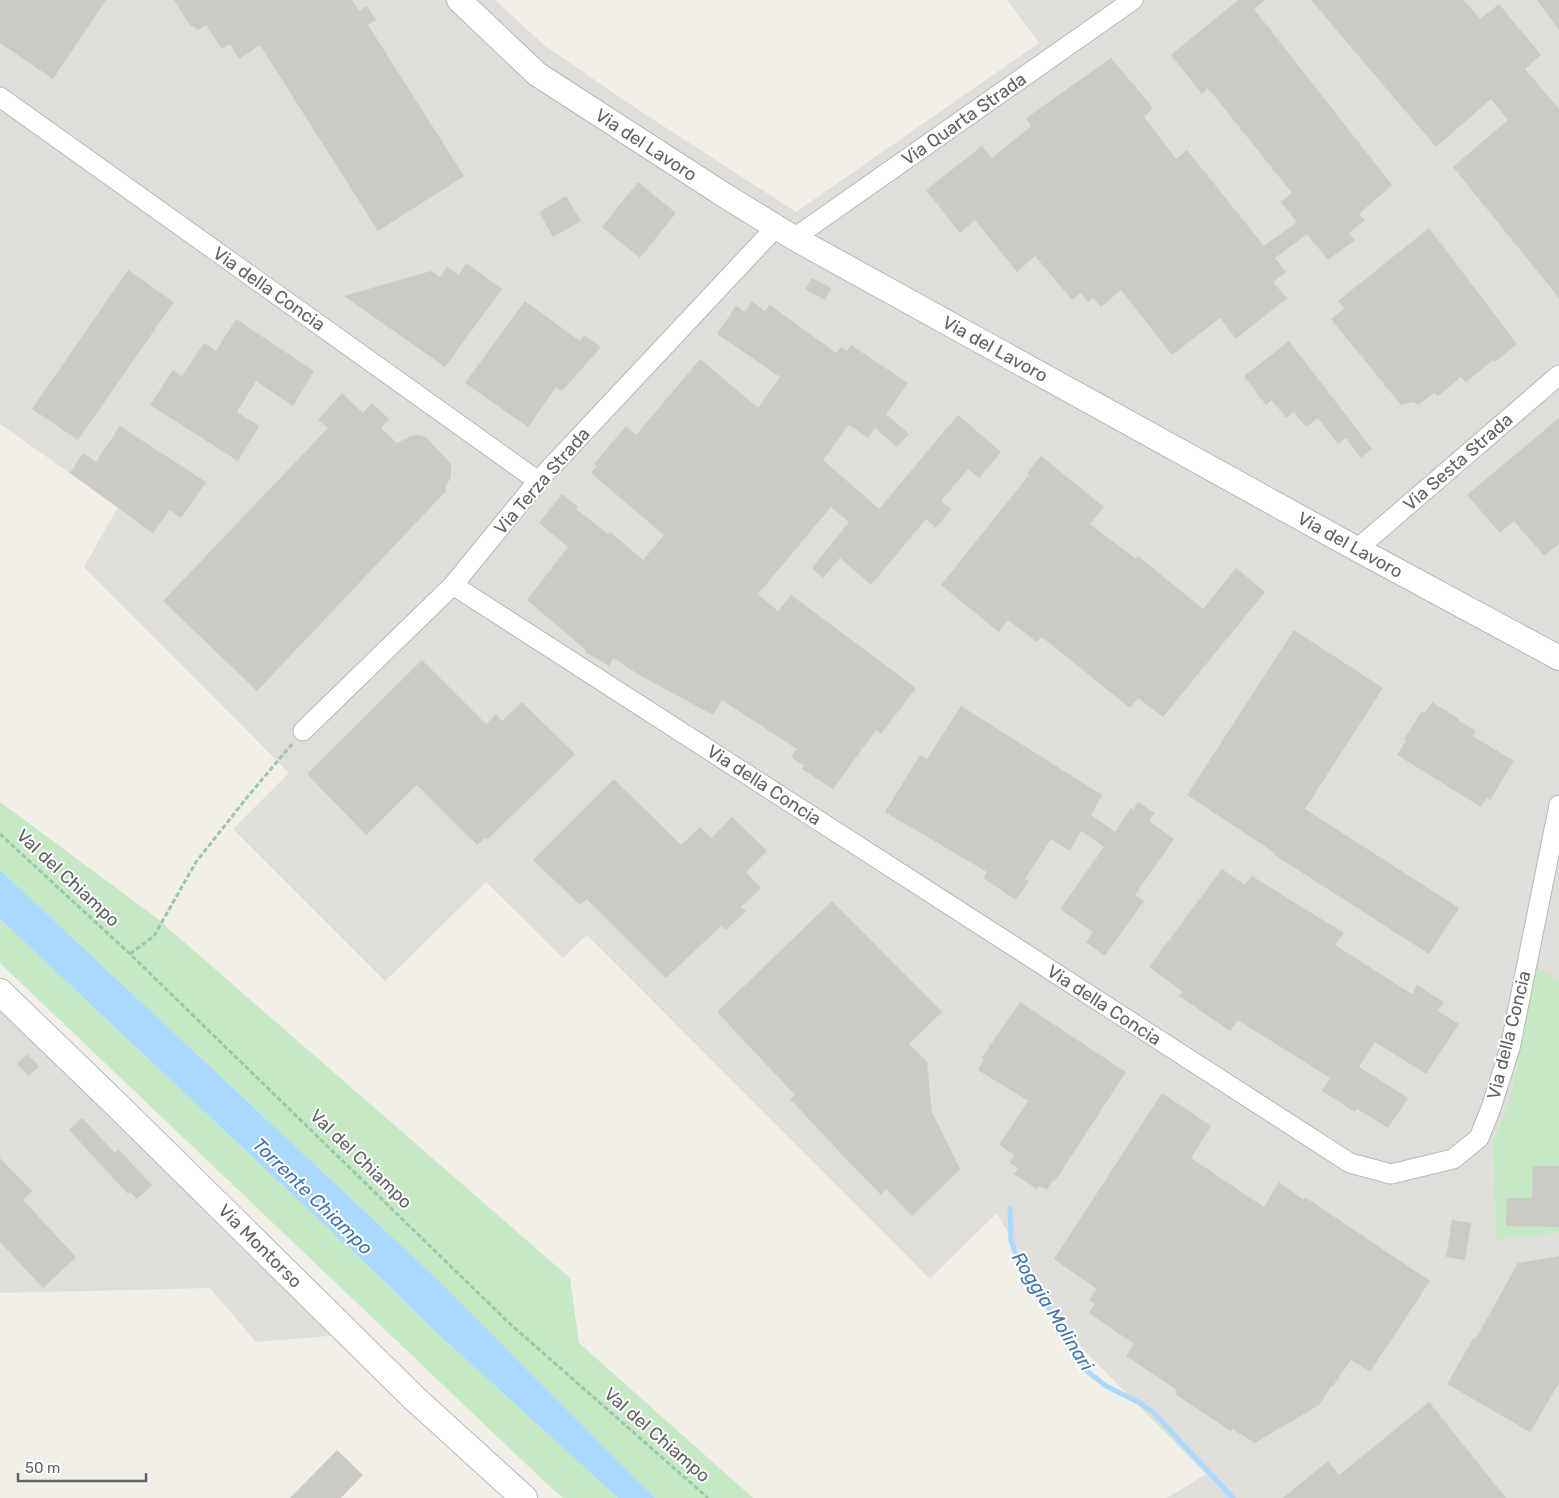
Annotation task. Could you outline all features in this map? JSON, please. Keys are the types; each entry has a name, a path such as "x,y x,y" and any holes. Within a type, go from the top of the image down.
{"main road":[{"name":"Via Montorso","path":"0,992 414,1398 524,1498"}],"street":[{"name":"Via del Lavoro","path":"459,0 537,74 785,233 1357,549 1559,658"},
{"name":"Via Quarta Strada","path":"785,233 1133,0"},
{"name":"Via della Concia","path":"0,97 538,481"},
{"name":"Via Terza Strada","path":"303,731 453,585 538,481 785,233"},
{"name":"Via Sesta Strada","path":"1357,549 1559,375"},
{"name":"Via della Concia","path":"453,585 1350,1163 1392,1174 1453,1159 1479,1138 1491,1108 1510,1048 1559,805"}],"path":[{"path":"130,954 154,936 196,862 248,795 303,731"},
{"name":"Val del Chiampo","path":"0,834 130,954 508,1322 708,1498"}],"shaded area":[{"path":"0,0 495,0 544,45 634,107 796,212 1039,43 1007,0 1559,0 1559,980 1537,969 1509,1103 1493,1141 1495,1240 1559,1233 1559,1498 1167,1498 1206,1474 1063,1329 997,1213 930,1279 587,935 563,958 486,882 385,981 233,829 289,773 84,567 118,507 0,424"},
{"path":"0,1005 340,1335 256,1342 210,1288 0,1293"}],"green space":[{"path":"0,802 154,916 570,1278 579,1343 753,1498 655,1498 436,1278 0,870"},
{"path":"0,919 383,1280 426,1323 618,1498 563,1498 546,1483 0,963"},
{"path":"1537,968 1559,980 1559,1233 1495,1240 1493,1141 1509,1103"}],"water":[{"name":"Torrente Chiampo","path":"0,870 436,1278 655,1498 618,1498 426,1323 383,1280 0,919"}],"building":[{"path":"0,0 106,0 53,79 0,43"},
{"path":"174,0 352,0 359,11 367,6 376,20 368,25 464,176 378,231 260,45 239,59 230,44 222,49 206,25 198,30 189,24"},
{"path":"1238,0 1265,0 1254,9 1392,185 1359,214 1365,220 1349,233 1355,240 1328,260 1307,234 1275,258 1286,272 1273,282 1287,298 1236,339 1220,318 1172,355 1121,290 1101,307 1093,298 1088,302 1081,293 1072,300 1035,256 1017,272 975,220 960,233 926,190 982,146 992,158 1031,126 1026,118 1111,58 1153,108 1144,117 1176,159 1187,150 1264,246 1297,222 1281,202 1292,193 1208,88 1202,94 1171,55"},
{"path":"1311,0 1464,0 1480,19 1499,4 1541,55 1525,69 1559,109 1559,298 1453,167 1508,120 1491,99 1436,147"},
{"path":"1537,0 1559,0 1559,30"},
{"path":"638,182 676,213 640,258 602,227"},
{"path":"566,196 581,221 553,237 539,212"},
{"path":"1429,228 1517,344 1495,362 1493,360 1466,382 1461,377 1438,396 1434,393 1418,405 1414,402 1401,405 1331,319 1345,308 1338,301"},
{"path":"466,263 502,289 445,367 344,296 431,271 440,277 447,267 459,275"},
{"path":"128,270 174,302 78,440 32,409"},
{"path":"812,278 831,288 825,300 805,289"},
{"path":"525,301 580,341 584,335 601,347 562,391 556,387 528,427 465,383"},
{"path":"752,301 765,311 770,305 836,353 841,347 847,351 851,345 908,383 886,414 909,434 897,447 875,428 868,438 849,425 823,460 879,509 958,415 1001,452 979,478 968,469 941,501 951,509 936,528 926,519 871,585 840,558 823,578 812,568 849,522 831,507 758,594 778,611 791,595 916,688 881,734 876,730 833,789 802,769 804,766 791,757 797,749 722,700 713,715 641,676 613,658 609,666 585,652 586,650 527,600 568,547 539,523 562,494 578,507 576,509 608,534 610,532 643,560 664,535 591,473 597,466 594,464 626,426 636,435 700,359 758,408 780,377 717,334 736,306 745,312"},
{"path":"236,319 314,371 293,406 256,381 237,412 259,426 238,461 150,405 173,370 182,376 204,343 216,351"},
{"path":"1289,341 1372,449 1361,458 1346,438 1338,444 1318,418 1306,427 1294,412 1286,418 1272,400 1266,405 1244,376"},
{"path":"342,393 363,413 372,403 389,419 381,428 397,443 411,436 426,437 451,464 451,477 445,488 447,490 257,691 163,601 328,428 318,420"},
{"path":"1559,418 1559,544 1544,556 1514,521 1500,533 1467,495"},
{"path":"120,426 206,482 181,518 169,510 153,533 70,473 83,453 96,462"},
{"path":"1041,456 1104,507 1090,524 1136,559 1138,556 1203,609 1236,568 1265,592 1163,717 1138,698 1130,708 1042,637 1037,642 1008,620 999,632 941,585 1029,475 1027,473"},
{"path":"1294,630 1383,688 1305,809 1459,908 1429,954 1273,854 1275,853 1187,795"},
{"path":"422,660 486,724 496,714 502,721 522,702 575,754 487,840 485,838 477,845 417,785 366,835 307,774"},
{"path":"1432,702 1476,731 1473,736 1514,761 1490,800 1487,798 1481,807 1397,755 1406,740 1404,739 1422,711 1425,713"},
{"path":"961,706 1102,795 1091,815 1115,832 1131,808 1133,810 1138,802 1155,813 1149,821 1174,839 1135,895 1144,901 1105,956 1086,942 1093,932 1060,909 1104,847 1081,831 1070,851 1051,839 1025,879 1029,881 1016,900 983,878 987,872 885,812 920,755 927,759"},
{"path":"614,779 681,845 700,827 711,838 732,817 767,851 746,872 761,888 741,907 746,911 726,930 721,926 666,978 587,899 580,905 533,860"},
{"path":"1222,869 1245,885 1252,876 1344,933 1335,945 1412,994 1417,985 1444,1002 1438,1011 1459,1024 1426,1074 1375,1042 1359,1067 1408,1098 1388,1128 1357,1109 1355,1112 1322,1091 1330,1078 1238,1020 1230,1031 1179,996 1183,992 1149,967"},
{"path":"832,901 942,1012 909,1044 927,1062 932,1112 960,1169 912,1216 886,1189 881,1195 851,1164 790,1099 795,1095 717,1012"},
{"path":"1020,1002 1126,1072 1055,1181 1053,1180 1047,1190 1039,1186 1037,1189 1014,1174 1018,1168 1010,1163 1014,1155 999,1145 1028,1101 978,1070 984,1059 982,1057"},
{"path":"27,1054 39,1066 29,1076 17,1064"},
{"path":"1162,1093 1211,1126 1191,1158 1264,1207 1279,1182 1304,1200 1305,1197 1430,1281 1386,1348 1384,1348 1370,1372 1351,1360 1319,1405 1255,1443 1232,1429 1231,1431 1175,1394 1177,1390 1126,1356 1134,1344 1089,1313 1095,1304 1089,1300 1097,1289 1054,1259"},
{"path":"82,1118 115,1153 118,1149 152,1185 137,1199 130,1192 128,1194 69,1130"},
{"path":"0,1158 32,1191 23,1200 76,1257 43,1288 0,1242"},
{"path":"1533,1166 1559,1166 1559,1227 1506,1226 1507,1198 1532,1198"},
{"path":"1452,1220 1471,1223 1465,1260 1446,1257"},
{"path":"1559,1256 1559,1383 1530,1432 1447,1384 1474,1337 1476,1338 1518,1263"},
{"path":"1429,1402 1506,1498 1283,1498 1328,1461 1339,1475"},
{"path":"337,1450 363,1475 341,1498 290,1498"}],"waterway":[{"name":"Roggia Molinari","path":"1010,1208 1011,1240 1015,1252 1087,1371 1106,1386 1140,1403 1153,1412 1233,1498"}]}
